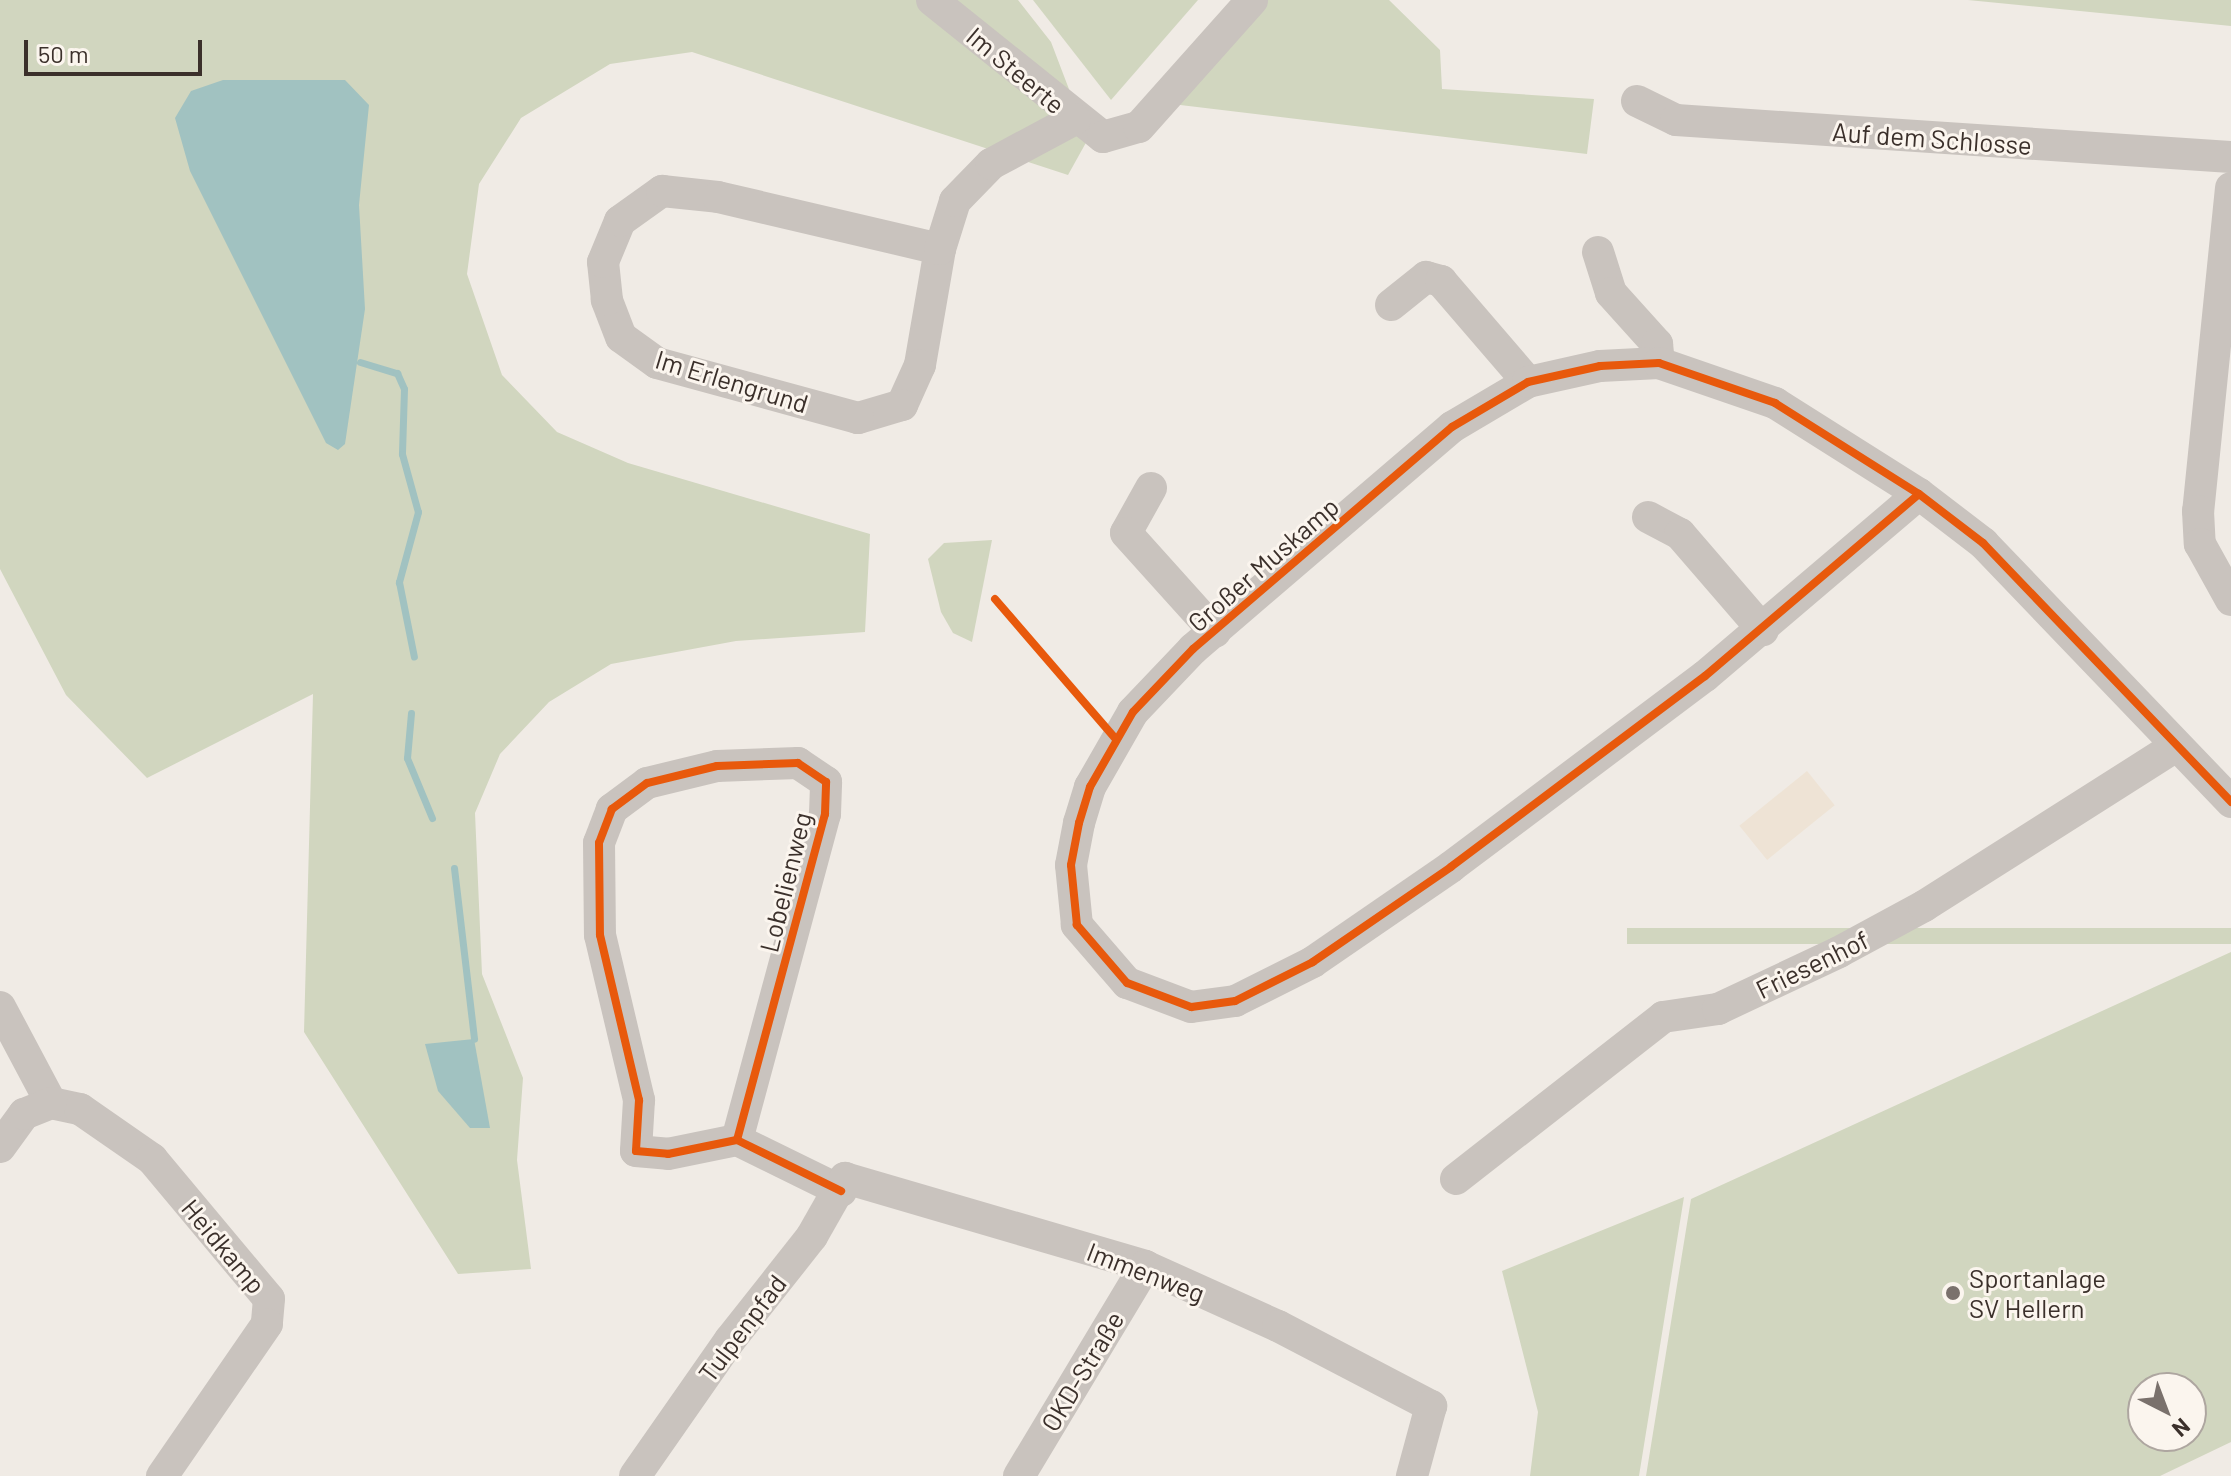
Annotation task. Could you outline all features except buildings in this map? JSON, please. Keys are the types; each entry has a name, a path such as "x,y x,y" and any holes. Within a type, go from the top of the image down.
{"street":[{"name":"Im Steerte","path":"932,0 1075,119 1103,137 1139,127 1252,0"},
{"name":"Auf dem Schlosse","path":"1637,101 1676,120 2231,157"},
{"name":"Im Erlengrund","path":"940,249 718,197 662,191 620,221 603,262 607,300 621,337 657,363 858,418 902,405 920,365 940,249 955,201 991,164 1075,119"},
{"path":"2231,188 2198,511 2200,544 2231,600"},
{"path":"1598,252 1611,293 1657,344 1659,363"},
{"path":"1391,305 1426,277 1441,281 1528,382"},
{"name":"Großer Muskamp","path":"1919,494 1763,630 1451,867 1313,962 1235,1001 1191,1007 1127,983 1096,952 1077,925 1071,865 1090,787 1115,738 1133,712 1215,632 1452,427 1528,382 1600,366 1659,363 1775,403 1919,494 1983,543 2175,747 2231,802"},
{"name":"Großer Muskamp","path":"1151,488 1126,533 1215,632"},
{"path":"1648,517 1680,534 1763,630"},
{"name":"Friesenhof","path":"1456,1179 1663,1017 1718,1009 1863,939 1943,895 2175,747"},
{"name":"Lobelienweg","path":"798,763 826,782 825,814 737,1140 668,1154 636,1151 639,1100 600,935 599,843 612,809 647,783 717,766 798,763"},
{"path":"0,1007 51,1103 24,1114 0,1147"},
{"name":"Heidkamp","path":"51,1103 80,1109 152,1159 269,1299 267,1324 162,1476"},
{"path":"737,1140 843,1184"},
{"name":"Immenweg","path":"843,1184 1145,1266 1278,1326 1431,1406 1412,1476"},
{"name":"Tulpenpfad","path":"635,1476 843,1184"},
{"name":"OKD-Straße","path":"1019,1476 1145,1266"}],"green space":[{"path":"0,0 1018,0 1051,42 1088,139 1068,175 692,52 610,64 521,118 479,184 467,274 502,375 557,432 628,463 870,534 865,632 736,641 611,664 549,702 500,754 475,813 482,974 523,1078 517,1160 531,1269 458,1274 304,1032 313,694 147,778 66,695 0,569"},
{"path":"1033,0 1198,0 1111,100"},
{"path":"1266,0 1389,0 1440,50 1442,89 1594,99 1587,154 1172,104"},
{"path":"1968,0 2231,0 2231,26"},
{"path":"992,540 972,642 953,633 941,612 928,559 944,543"},
{"path":"1627,928 2231,928 2231,944 1627,944"},
{"name":"Sportanlage SV Hellern","path":"2231,952 2231,1442 2160,1476 1646,1476 1691,1199"},
{"path":"1684,1197 1639,1476 1530,1476 1538,1412 1502,1271"}],"shaded area":[{"path":"1807,771 1835,805 1767,860 1739,826"}],"water":[{"path":"223,80 345,80 369,105 359,205 365,309 345,444 338,450 326,443 190,171 175,118 191,91"},
{"path":"474,1039 490,1128 470,1128 438,1091 425,1044"}],"waterway":[{"path":"360,362 397,373 404,389 402,454 418,512 399,582 414,657"},
{"path":"411,713 407,758 432,818"},
{"path":"454,868 474,1039"}],"cycle path":[{"path":"1919,494 1705,676 1451,867 1313,962 1235,1001 1191,1007 1127,983 1077,925 1071,865 1079,823 1090,787 1133,712 1193,649 1452,427 1528,382 1600,366 1659,363 1775,403 1919,494 1983,543 2231,802"},
{"path":"995,599 1115,738"},
{"path":"737,1140 825,814 826,782 798,763 717,766 647,783 612,809 599,843 600,935 639,1100 636,1151 668,1154 737,1140 841,1191"}],"place":[{"name":"Sportanlage SV Hellern","path":"1953,1293"}]}
